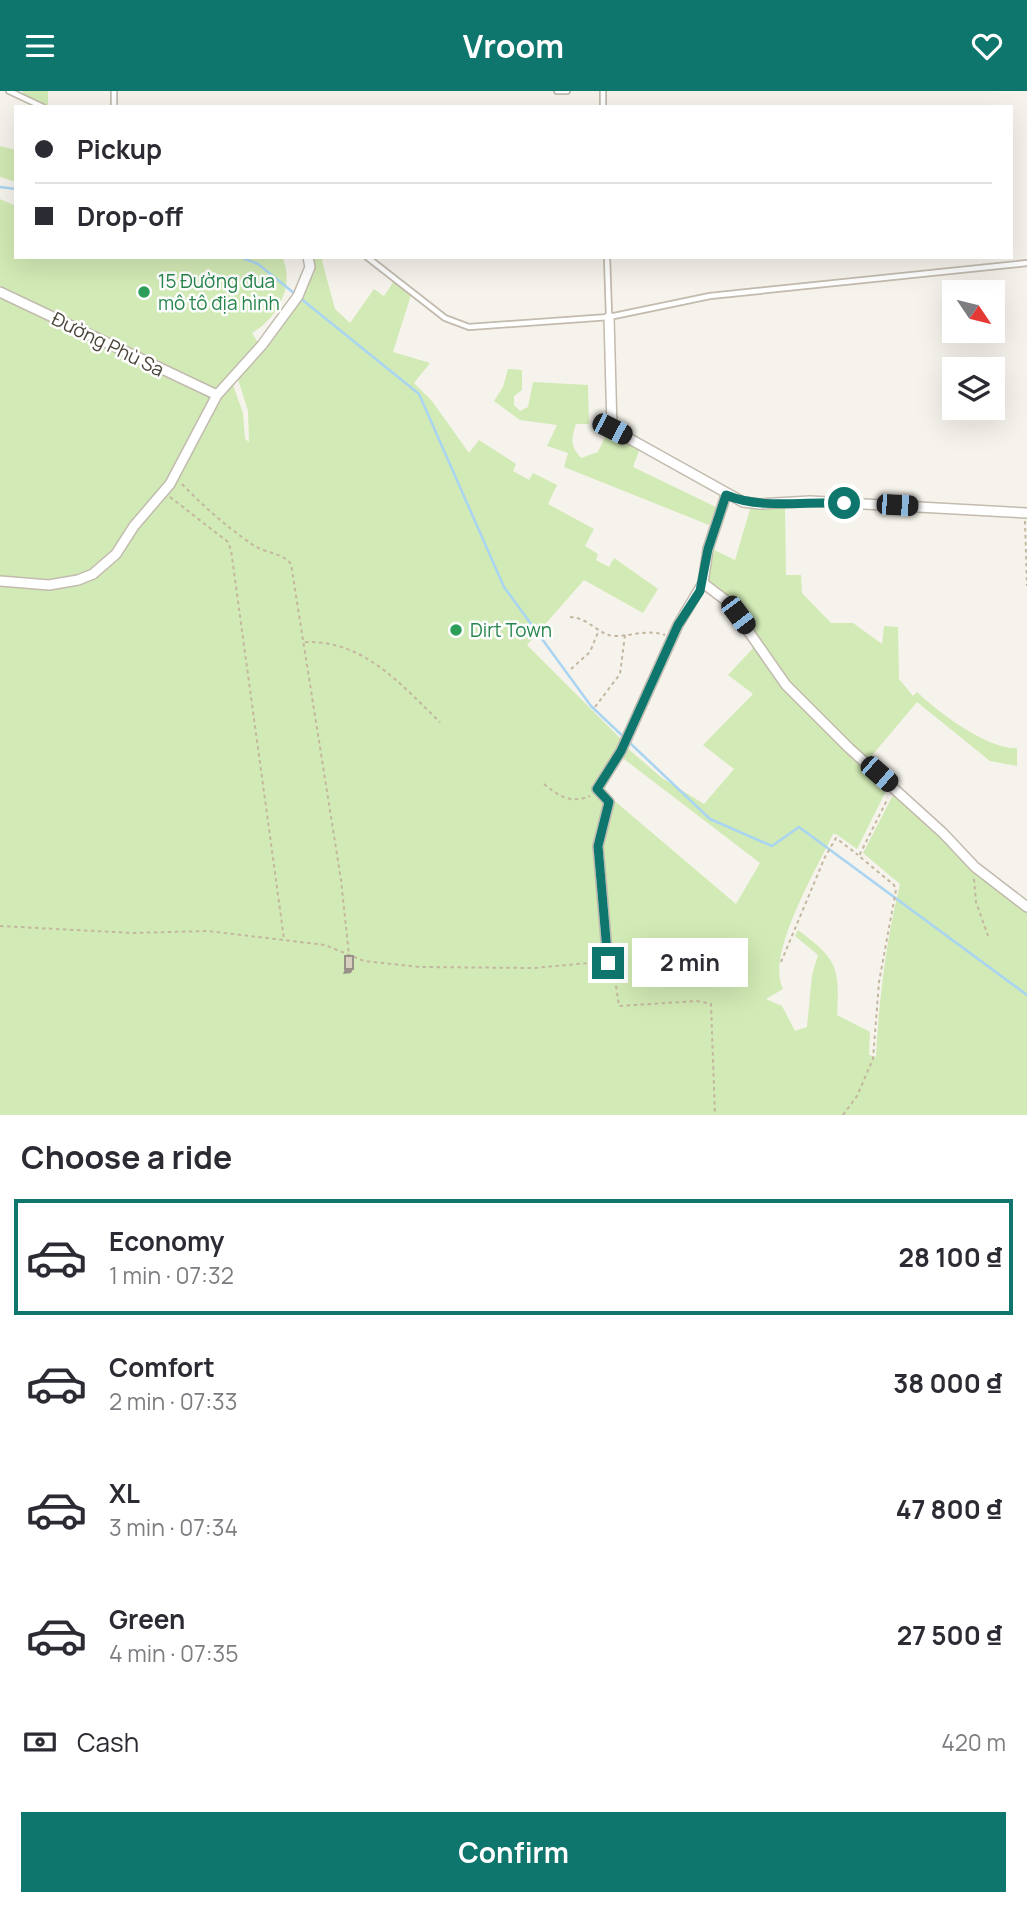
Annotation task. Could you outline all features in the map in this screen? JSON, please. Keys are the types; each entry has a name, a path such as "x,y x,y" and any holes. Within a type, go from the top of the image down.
{"street":[{"path":"0,581 49,585 93,574 116,554 134,526 174,476 216,395 285,315 310,267 308,259"},
{"name":"Đường Phù Sa","path":"0,292 216,395"},
{"path":"609,317 612,429 726,495 760,504 810,501 1026,513"},
{"path":"608,963 598,846 609,802 597,791 629,734 672,638 703,583 708,549 726,495"},
{"path":"703,583 728,603 786,685 975,867 1027,907"}],"lane":[{"path":"9,91 39,105"},
{"path":"557,91 567,91"},
{"path":"370,259 445,318 469,327 609,317 722,294 1027,263"},
{"path":"607,259 609,317"}],"path":[{"path":"174,476 224,524 262,551 286,557 294,577 341,880 349,956"},
{"path":"163,492 228,542 231,550 284,940"},
{"path":"1026,513 1027,586"},
{"path":"570,617 586,619 615,636 652,631 672,638"},
{"path":"571,669 590,652 599,629"},
{"path":"595,707 621,674 625,634"},
{"path":"304,642 337,645 360,653 440,722"},
{"path":"544,784 564,798 583,799 597,791"},
{"path":"859,856 894,787"},
{"path":"781,962 825,857 836,838 894,885 896,890 878,982 873,1059 857,1096 843,1115"},
{"path":"975,867 976,902 988,936"},
{"path":"0,926 132,933 208,931 325,945 371,962 420,967 534,968 608,963 615,975 619,1006 697,1001 711,1003 715,1115"}],"green space":[{"path":"23,91 48,91 48,105 46,105 23,94"},
{"path":"0,146 14,150 14,181 0,177"},
{"path":"0,199 14,205 14,259 283,259 287,279 282,300 269,319 252,333 258,343 224,393 233,385 243,413 245,439 249,442 248,411 238,379 283,325 315,272 312,259 323,259 335,309 350,323 374,289 384,296 394,281 411,295 393,352 430,363 414,383 432,401 469,453 479,440 516,464 513,471 529,480 533,473 557,485 548,504 594,529 585,546 598,554 596,560 609,567 614,558 658,589 643,613 584,580 527,645 623,741 597,786 736,904 760,863 620,756 626,747 662,778 704,804 734,769 703,745 753,694 728,675 755,646 888,787 857,849 833,834 795,912 781,955 779,974 783,989 766,999 782,1006 795,1031 807,1027 812,975 818,955 795,936 798,930 821,949 833,965 838,986 837,1015 870,1032 869,1055 876,1057 884,970 900,884 863,853 894,793 1027,912 1027,1115 0,1115"},
{"path":"508,369 522,370 522,390 514,396 514,405 520,411 528,407 533,382 588,385 589,424 576,424 572,438 573,446 581,458 598,452 607,433 640,448 633,467 716,507 709,525 564,467 568,453 547,446 557,425 520,420 494,401 503,387"},
{"path":"751,506 785,508 786,575 801,575 802,593 831,623 853,623 882,644 884,626 898,627 899,679 913,696 917,692 950,719 992,743 1017,748 1017,766 990,761 917,702 869,759 792,687 719,587 708,581 714,550 735,560"}],"building":[{"path":"345,956 353,956 353,969 345,969"}],"waterway":[{"path":"0,187 14,189"},
{"path":"245,259 258,264 419,394 504,587 591,706 710,819 772,846 799,827 1027,995"}],"place":[{"name":"15 Đường đua mô tô địa hình","path":"144,292"},
{"name":"Dirt Town","path":"456,630"}],"route":[{"path":"608,963 598,846 610,809 606,797 597,789 621,751 678,625 700,591 708,549 726,495 743,502 760,504 810,501 844,503"}]}
